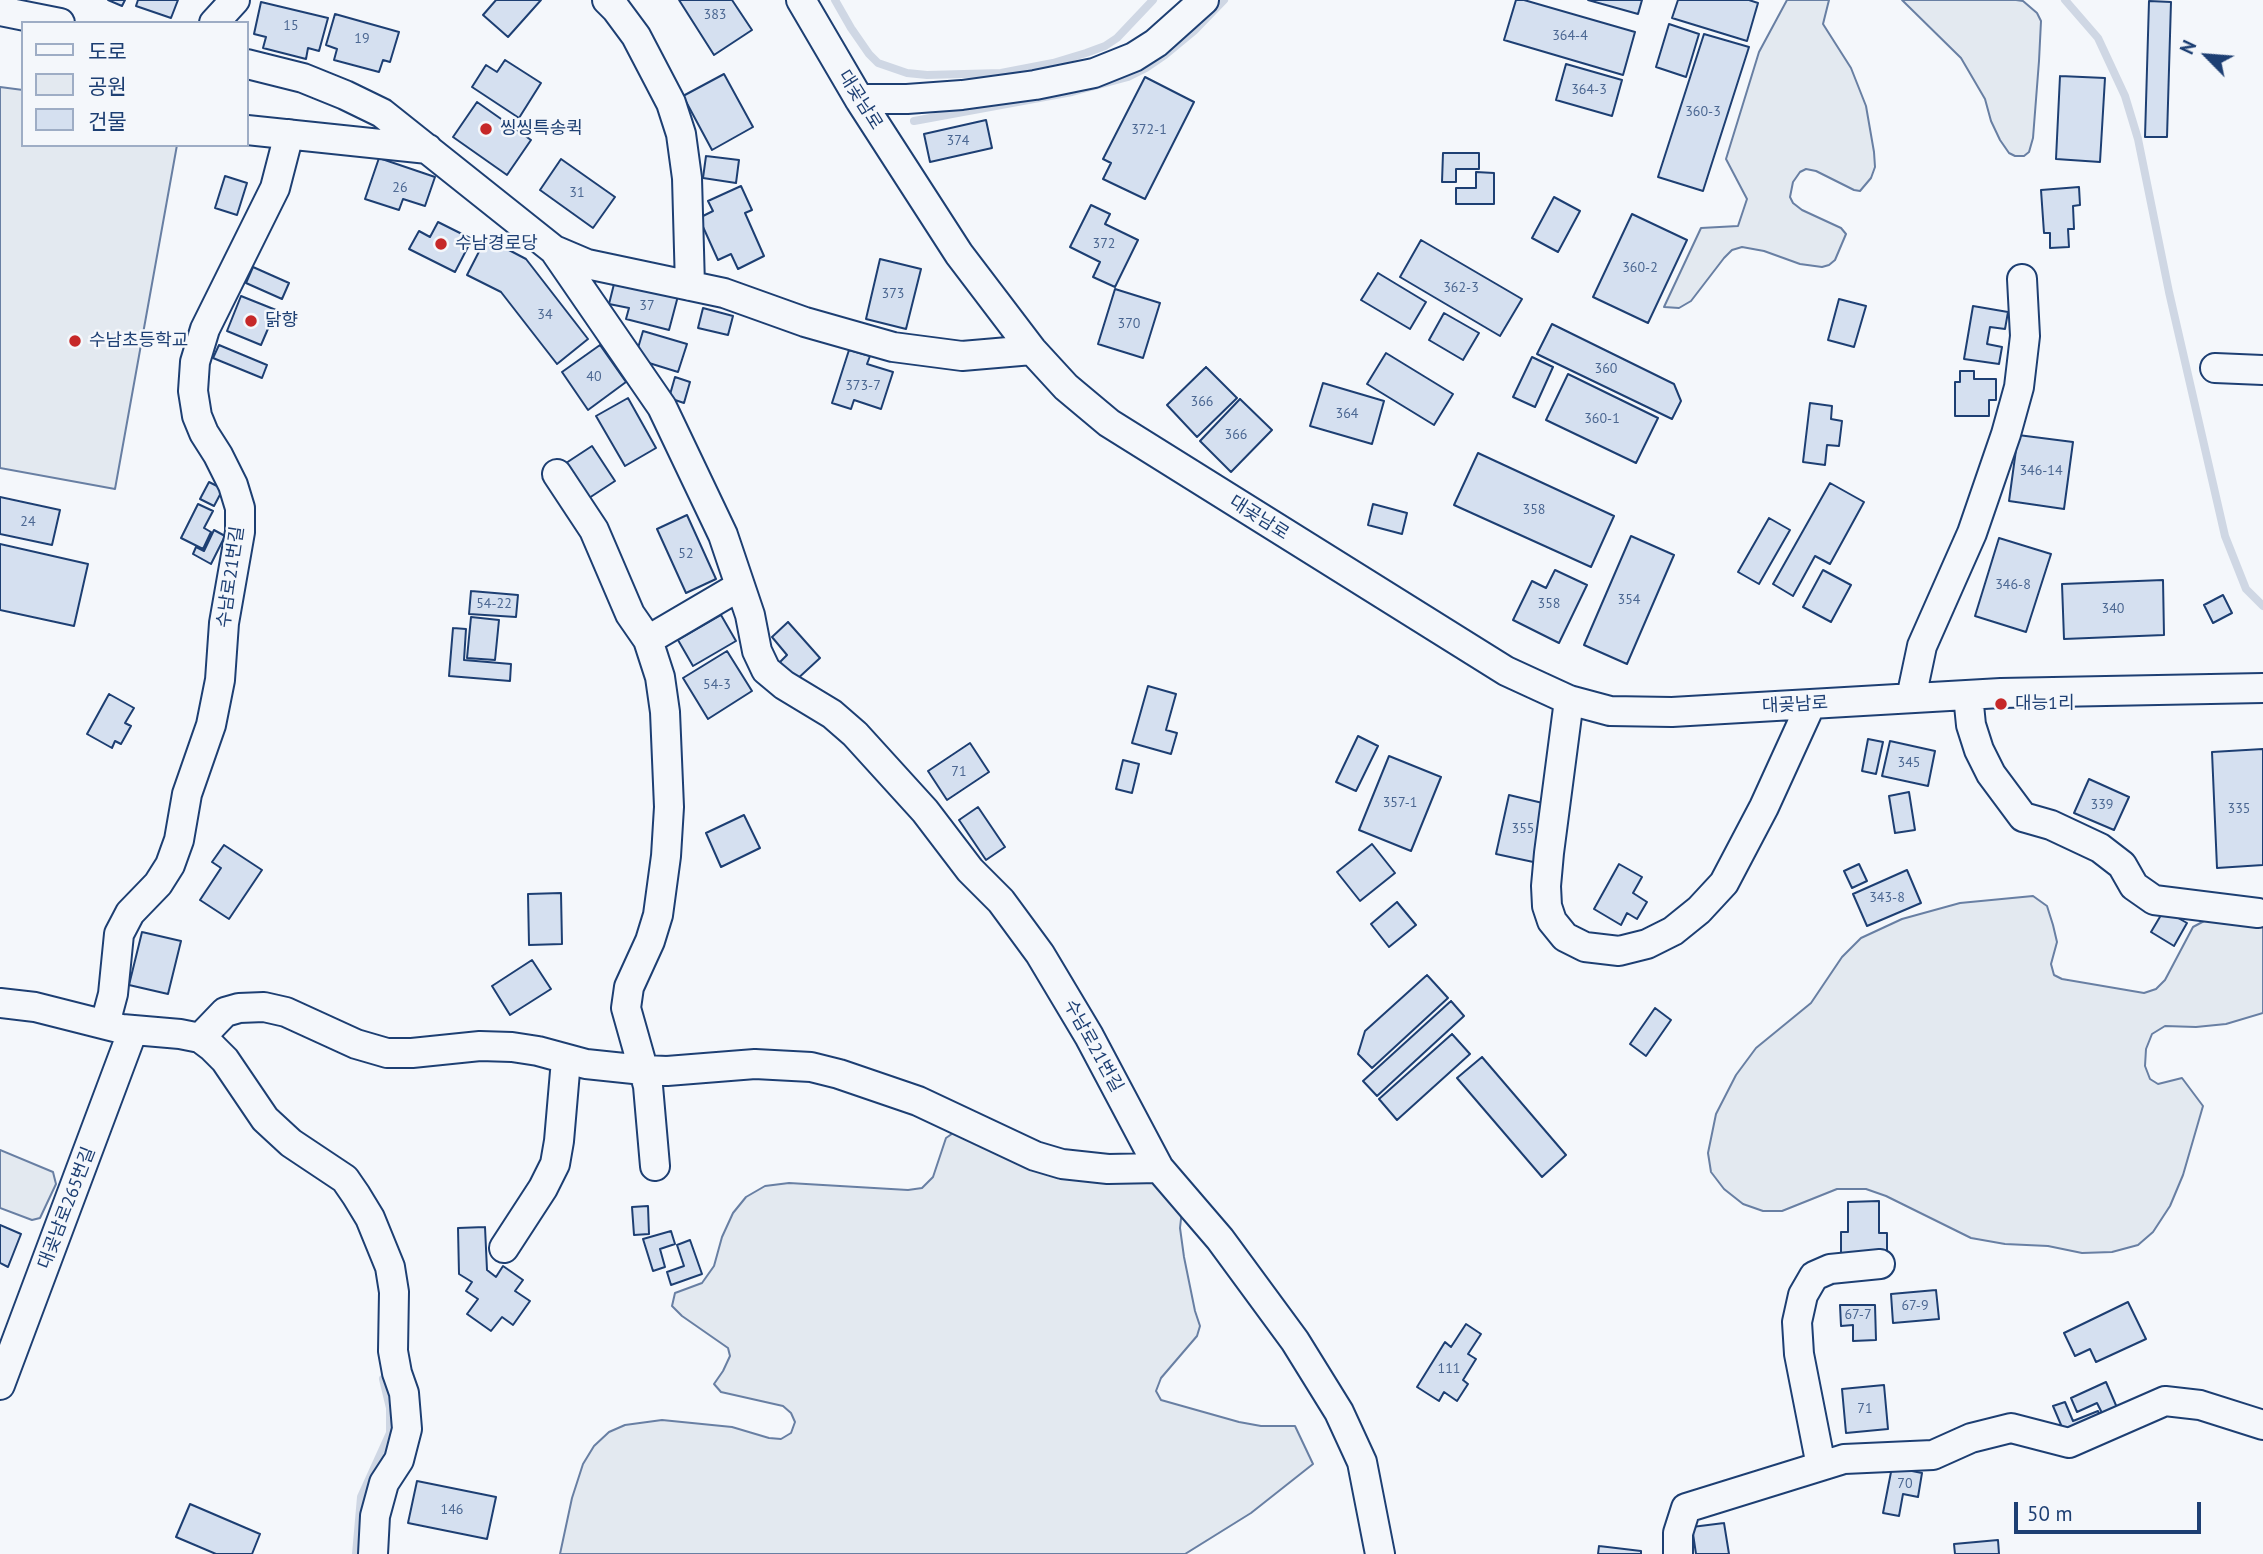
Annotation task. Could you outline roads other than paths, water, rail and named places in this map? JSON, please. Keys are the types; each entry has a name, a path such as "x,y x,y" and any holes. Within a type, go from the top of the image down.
{"street":[{"path":"216,21 235,0"},
{"path":"607,0 617,9 636,36 671,103 681,134 687,178 690,286"},
{"name":"대곶남로","path":"801,0 859,99 959,254 1032,350 1066,387 1109,423 1506,671 1569,700 1610,711 1672,712 1968,695 2263,688"},
{"path":"859,99 962,95 1035,85 1094,73 1135,57 1156,43 1204,0"},
{"path":"0,11 50,21"},
{"name":"수남로21번길","path":"248,64 303,78 382,113 554,250 662,407 723,535 750,615 757,651 766,670 784,685 832,714 855,734 925,811 1040,954 1089,1036 1159,1168 1220,1239 1295,1342 1339,1412 1362,1462 1380,1554"},
{"path":"248,130 428,149"},
{"name":"수남로21번길","path":"105,1024 113,994 119,934 130,913 158,884 170,865 179,840 187,794 211,725 220,680 224,623 240,532 240,508 233,485 197,416 193,391 195,362 205,329 275,188 289,134"},
{"path":"554,250 587,264 724,293 806,322 893,347 962,356 1032,350"},
{"path":"1911,698 1922,646 1972,533 2019,387 2025,336 2022,279"},
{"path":"2215,369 2263,370"},
{"path":"557,474 594,530 631,614 648,640 660,677 665,712 669,807 659,915 629,987 626,1008 651,1110 655,1166"},
{"path":"648,640 740,586"},
{"path":"1968,695 1971,725 1979,750 1992,775 2023,817 2051,825 2100,848 2122,864 2134,886 2154,900 2258,913"},
{"path":"1569,700 1549,853 1546,886 1548,906 1552,921 1565,937 1585,947 1619,951 1647,944 1673,930 1699,910 1724,883 1764,807 1811,704"},
{"path":"0,1003 35,1007 133,1030 200,1038 225,1060 265,1119 278,1133 345,1179 370,1218 390,1267 394,1292 393,1352 404,1394 407,1429 399,1460 384,1483 375,1516 373,1554"},
{"path":"200,1038 225,1012 239,1008 264,1007 286,1012 356,1044 387,1053 480,1046 512,1047 586,1064 643,1070 667,1071 755,1064 811,1067 918,1101 1035,1156 1062,1164 1108,1169 1159,1168"},
{"name":"대곶남로265번길","path":"0,1385 133,1030"},
{"path":"504,1248 543,1188 555,1164 566,1059"},
{"path":"1821,1466 1799,1354 1797,1322 1803,1294 1814,1276 1830,1269 1880,1264"},
{"path":"1678,1554 1678,1533 1686,1508 1844,1459 1933,1455 1971,1438 2011,1428 2069,1443 2165,1401 2200,1405 2263,1425"}],"waterway":[{"path":"835,0 851,28 878,63 907,73 927,75 1001,73 1053,63 1086,53 1117,38 1153,0"},
{"path":"914,121 1072,92 1128,77 1165,55 1194,31 1224,0"},
{"path":"2065,0 2098,38 2125,96 2138,139 2169,292 2225,536 2246,589 2263,606"},
{"path":"356,1554 361,1497 390,1433 390,1408 383,1379"}],"place":[{"name":"씽씽특송퀵","path":"486,129"},
{"name":"수남경로당","path":"441,244"},
{"name":"닭향","path":"251,321"},
{"name":"수남초등학교","path":"75,341"},
{"name":"대능1리","path":"2001,704"}]}
